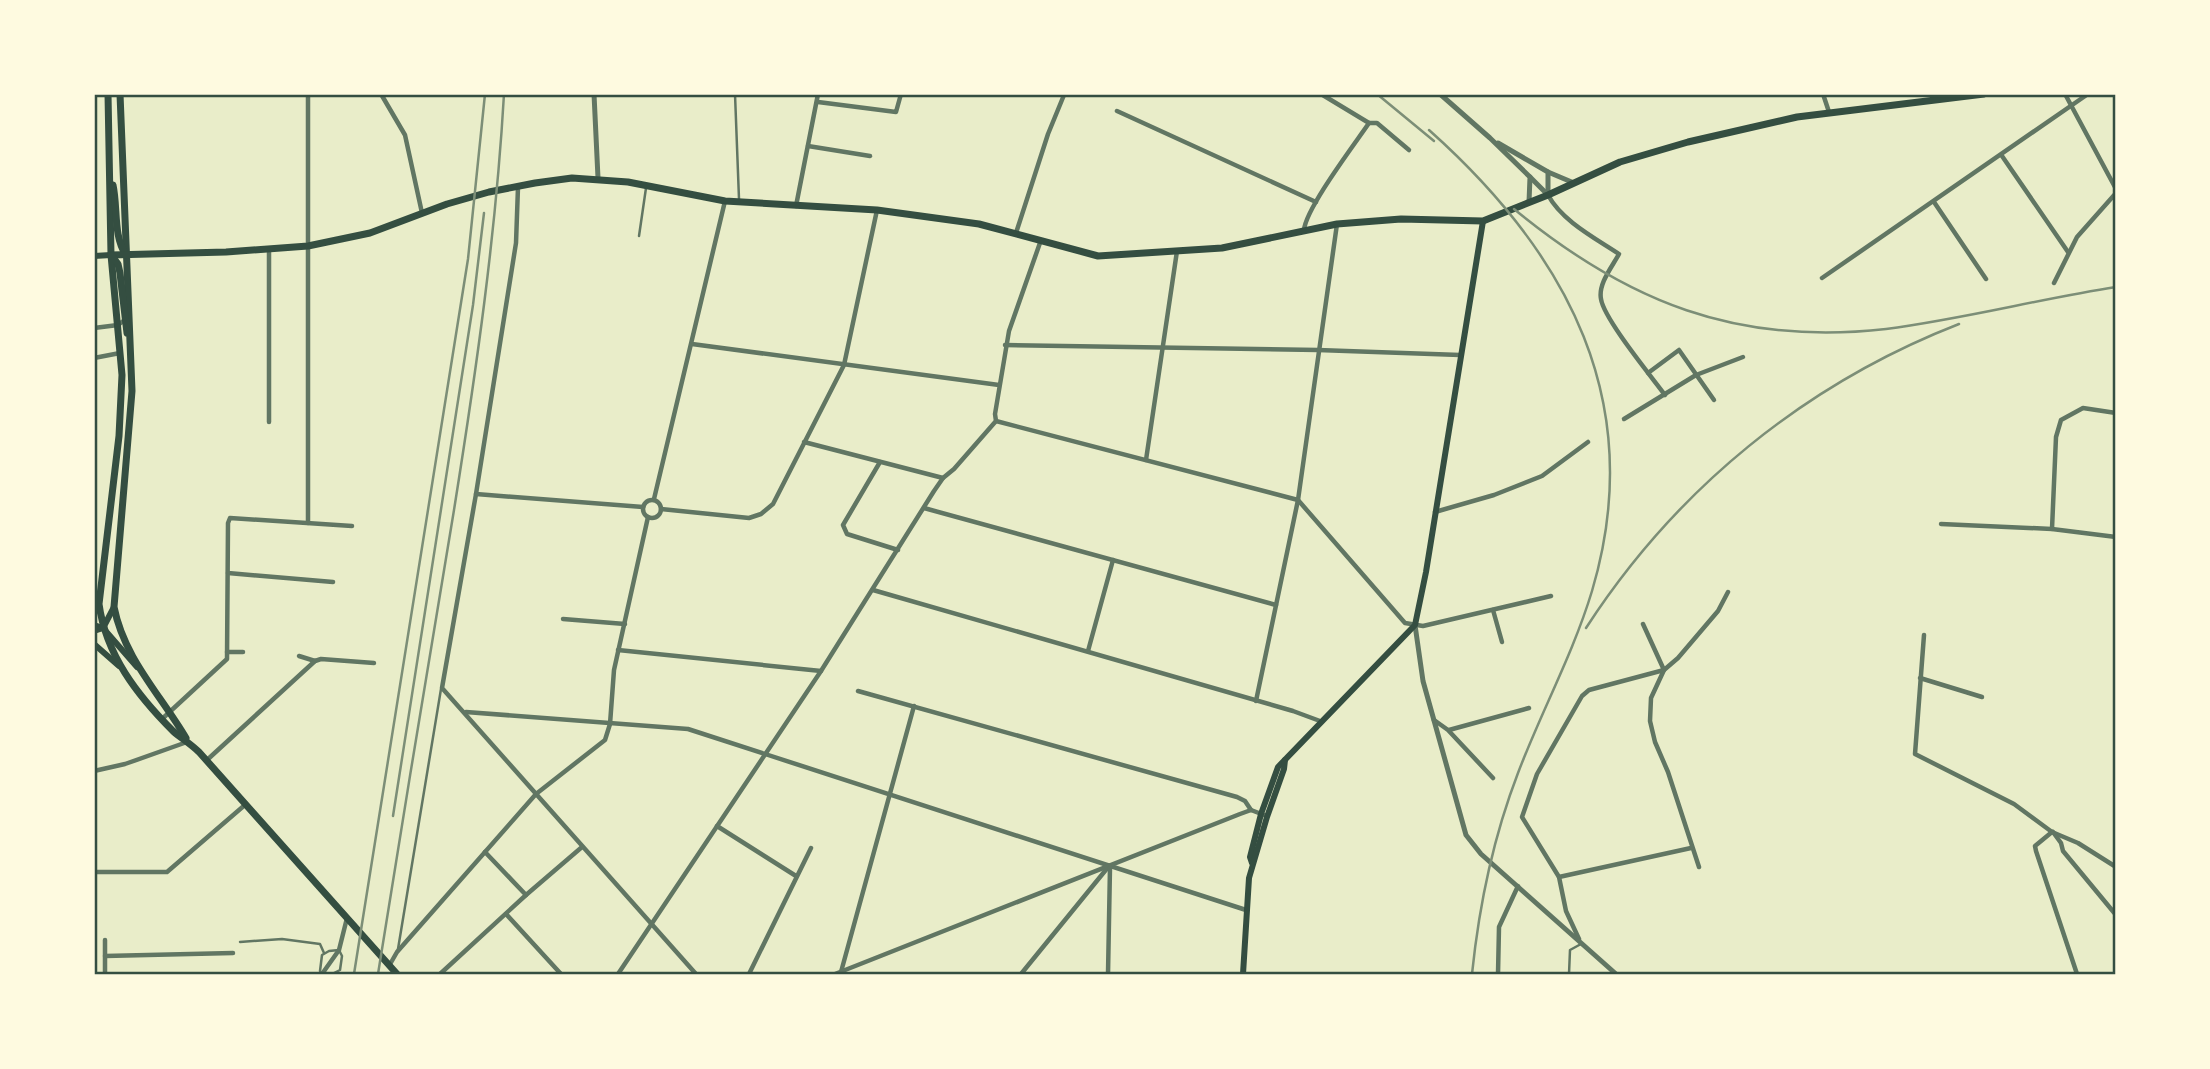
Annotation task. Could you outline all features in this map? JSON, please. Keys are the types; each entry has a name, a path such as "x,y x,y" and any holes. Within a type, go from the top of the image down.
{"main road":[{"path":"108,94 111,255 131,343 132,413 114,607 121,635 165,716"},
{"path":"120,94 127,273 120,353 122,375 119,436 99,604 109,647 121,668"},
{"path":"94,256 141,256 308,246 362,236 463,199 518,186 553,180 598,178 725,201 877,209 979,224 1098,256 1222,248 1337,224 1401,219 1483,220 1548,195 1620,162 1688,142 1797,117 1984,94"},
{"path":"110,166 117,202 118,243 126,255"},
{"path":"1242,975 1252,863 1255,860 1278,767 1415,625 1483,220"},
{"path":"127,273 141,256"},
{"path":"94,615 99,604"},
{"path":"94,631 103,628 114,607"},
{"path":"94,625 103,628 141,671"},
{"path":"94,644 121,668 246,804 397,975"}],"street":[{"path":"307,94 309,523"},
{"path":"381,94 405,135 422,214"},
{"path":"594,94 598,178"},
{"path":"796,206 818,94"},
{"path":"818,102 896,112 901,94"},
{"path":"1321,94 1369,123 1377,123 1409,150"},
{"path":"1440,94 1490,138 1576,225 1619,254 1602,284 1601,299 1608,315 1665,395"},
{"path":"1822,94 1829,112"},
{"path":"2054,283 2077,237 2116,191 2064,94"},
{"path":"1822,278 2088,94"},
{"path":"1016,233 1063,95"},
{"path":"1117,111 1316,202"},
{"path":"1304,230 1304,223 1316,202 1369,123"},
{"path":"1490,138 1548,172 1574,183"},
{"path":"808,146 870,156"},
{"path":"2002,156 2068,252"},
{"path":"1548,172 1548,195"},
{"path":"1529,202 1530,177"},
{"path":"518,186 516,243 442,688 696,975"},
{"path":"654,499 725,201"},
{"path":"1934,202 1986,279"},
{"path":"661,509 749,518 761,514 773,504 844,365 877,209"},
{"path":"1256,701 1297,500 1334,229 1337,224"},
{"path":"618,975 821,671 943,478 996,421 1005,345 1041,240"},
{"path":"269,250 269,422"},
{"path":"1146,460 1177,251"},
{"path":"94,328 124,320"},
{"path":"692,344 999,385"},
{"path":"1005,345 1460,355"},
{"path":"1648,373 1679,350 1714,400"},
{"path":"94,358 120,353"},
{"path":"1624,419 1696,374 1743,357"},
{"path":"2052,529 2056,437 2061,420 2084,408 2116,413"},
{"path":"996,421 1297,500 1405,623 1423,626 1551,596"},
{"path":"804,442 943,478"},
{"path":"1435,512 1494,495 1542,475 1588,442"},
{"path":"880,462 843,525 847,534 898,550"},
{"path":"476,494 643,507"},
{"path":"654,499 659,502 661,509 657,517 648,517 643,507 648,500 654,499"},
{"path":"924,508 1276,605"},
{"path":"389,966 397,952 536,794 605,740 610,724 610,695 618,650 648,517"},
{"path":"165,716 224,663 227,652 230,518 352,526"},
{"path":"1941,524 2052,529 2116,537"},
{"path":"1088,651 1113,560"},
{"path":"228,573 333,582"},
{"path":"873,590 1320,721"},
{"path":"1699,867 1668,772 1654,742 1650,721 1651,698 1664,670 1678,658 1718,611 1728,592"},
{"path":"1493,610 1502,642"},
{"path":"564,619 625,624"},
{"path":"1643,624 1664,670"},
{"path":"1415,625 1423,681 1466,835 1481,854 1616,975"},
{"path":"1924,635 1914,754 2014,804 2052,832 2078,843 2116,867"},
{"path":"618,650 821,671"},
{"path":"227,652 243,652"},
{"path":"299,656 315,661"},
{"path":"206,761 315,661 321,659 374,663"},
{"path":"1581,944 1566,911 1559,877 1522,817 1537,774 1582,696 1589,691 1664,670"},
{"path":"1920,678 1982,697"},
{"path":"858,691 1237,797 1245,801 1251,810 1264,815"},
{"path":"839,974 914,706"},
{"path":"1448,730 1529,708"},
{"path":"465,712 688,729 1246,910"},
{"path":"1433,720 1448,730 1493,778"},
{"path":"94,771 125,764 188,742"},
{"path":"94,872 167,872 246,804"},
{"path":"839,974 1251,810"},
{"path":"717,827 797,876"},
{"path":"2052,832 2061,843 2063,851 2116,915"},
{"path":"2052,832 2035,846 2077,975"},
{"path":"440,975 582,847"},
{"path":"749,975 811,848"},
{"path":"1559,877 1692,848"},
{"path":"485,852 526,895"},
{"path":"1021,975 1110,866"},
{"path":"1108,975 1110,866"},
{"path":"1498,975 1499,927 1518,886"},
{"path":"506,914 561,975"},
{"path":"322,974 339,950 347,918"},
{"path":"105,940 105,975"},
{"path":"105,956 233,953"},
{"path":"839,974 849,975"}],"lane":[{"path":"735,94 739,202"},
{"path":"639,236 646,185"},
{"path":"397,952 442,688"},
{"path":"240,942 282,939 320,944 324,953 320,971 322,974 330,975 340,970 342,956 339,950 324,953"},
{"path":"1569,975 1570,950 1581,944"}],"railway":[{"path":"354,974 468,259 485,94"},
{"path":"378,974 470,406 490,251 504,94"},
{"path":"1377,94 1434,141"},
{"path":"1429,130 1478,178 1521,228 1556,281 1584,337 1602,395 1610,457 1607,522 1592,591 1576,637 1518,773 1501,822 1483,898 1472,974"},
{"path":"1514,209 1556,242 1642,292 1686,310 1733,323 1781,330 1832,333 1886,329 2116,287"},
{"path":"393,816 473,305 484,213"},
{"path":"1586,628 1622,577 1661,530 1748,446 1848,377 1959,324"}]}
